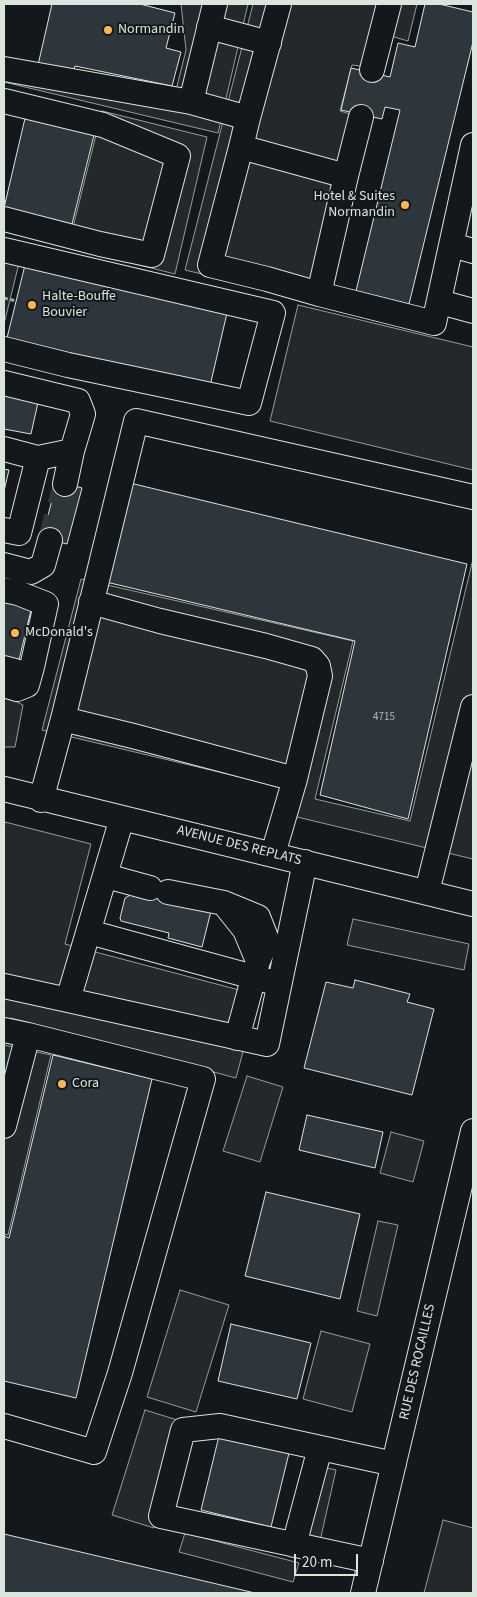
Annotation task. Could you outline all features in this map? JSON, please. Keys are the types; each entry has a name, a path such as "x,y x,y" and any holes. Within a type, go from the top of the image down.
{"street":[{"path":"191,102 215,4"},
{"path":"279,4 210,265 434,323 440,302 463,248 473,145"},
{"path":"372,70 389,4"},
{"path":"209,27 269,42"},
{"path":"4,69 191,102 248,118"},
{"path":"4,101 103,125 178,156 152,255 100,244 4,219"},
{"path":"319,294 361,117"},
{"path":"241,148 346,176"},
{"path":"4,349 68,365 249,403 273,312 5,254"},
{"path":"440,302 473,311"},
{"path":"4,383 78,401 83,414 65,484"},
{"path":"41,800 63,719 136,421 473,497"},
{"path":"4,449 38,458 72,451"},
{"path":"4,530 19,533 38,458"},
{"path":"4,565 31,572 43,565 50,540"},
{"path":"4,590 18,593 46,604 27,684 18,688 4,685"},
{"path":"91,602 160,621 266,646 312,660 318,666 320,676 295,780 273,854"},
{"path":"4,668 26,674 32,667"},
{"path":"427,892 473,707"},
{"path":"63,719 295,780"},
{"name":"AVENUE DES REPLATS","path":"4,790 473,904"},
{"path":"68,1000 122,818"},
{"path":"4,986 267,1044 305,862"},
{"path":"106,876 159,890 224,903 258,917 266,940 237,1038"},
{"path":"88,932 256,969 280,984"},
{"path":"4,1030 203,1079 120,1373 94,1452 4,1426"},
{"path":"4,1126 28,1036"},
{"name":"RUE DES ROCAILLES","path":"363,1593 473,1132"},
{"path":"371,1561 161,1516 183,1430 220,1426 394,1464"},
{"path":"294,1545 320,1448"}],"path":[{"path":"4,298 16,301"}],"shaded area":[{"path":"181,4 248,4 218,133 4,82 4,60 176,90 186,50"},
{"path":"253,4 417,4 408,41 391,36 383,69 352,65 340,111 370,120 325,303 185,270"},
{"path":"102,111 207,137 175,274 68,247"},
{"path":"4,260 19,263 4,324"},
{"path":"298,305 473,347 473,470 270,421"},
{"path":"473,559 473,859 297,817 278,786 42,730 81,579 353,641 315,799 410,821"},
{"path":"4,660 11,699 23,705 15,747 4,747"},
{"path":"5,822 91,844 65,944 258,995 236,1078 11,1018 4,1045"},
{"path":"353,919 469,944 464,970 347,945"},
{"path":"4,1045 51,1055 8,1235 4,1234"},
{"path":"247,1076 283,1087 260,1162 223,1151"},
{"path":"391,1132 424,1141 413,1182 380,1173"},
{"path":"378,1221 398,1225 377,1316 357,1311"},
{"path":"180,1290 229,1305 196,1412 147,1397"},
{"path":"321,1331 370,1344 352,1412 303,1399"},
{"path":"145,1410 187,1423 154,1528 112,1515"},
{"path":"314,1465 336,1470 320,1541 297,1535"},
{"path":"443,1520 473,1528 473,1593 424,1593"},
{"path":"185,1533 299,1563 293,1582 179,1552"}],"building":[{"name":"Normandin","path":"52,4 140,4 175,13 166,48 181,52 172,86 75,66 73,73 38,65"},
{"name":"Hotel & Suites Normandin","path":"425,4 439,4 473,12 473,42 409,304 356,291 400,110 385,107 382,119 341,110 351,68 390,77 398,43 415,47"},
{"path":"26,114 95,131 72,224 4,208"},
{"path":"25,265 227,313 210,386 7,338"},
{"path":"4,389 39,398 31,434 4,429"},
{"path":"4,469 9,470 4,491"},
{"path":"57,481 82,488 67,544 42,538"},
{"path":"130,483 467,564 408,819 320,795 355,641 106,582"},
{"name":"McDonald's","path":"4,599 32,606 18,664 4,660"},
{"path":"136,892 211,911 202,947 168,938 169,933 121,921 125,898"},
{"path":"355,980 410,994 407,1002 434,1009 412,1095 304,1068 326,982 353,988"},
{"path":"53,1055 152,1079 76,1398 4,1381 4,1236 9,1238"},
{"path":"307,1115 383,1132 375,1168 299,1150"},
{"path":"266,1192 360,1214 340,1299 245,1276"},
{"path":"231,1324 311,1343 297,1399 218,1381"},
{"path":"219,1436 289,1453 271,1527 201,1510"},
{"path":"4,1534 255,1593 4,1593"}],"tunnel":[{"path":"361,117 372,70"},
{"path":"50,540 65,484"}],"place":[{"name":"Normandin","path":"108,30"},
{"name":"Hotel & Suites Normandin","path":"405,205"},
{"name":"Halte-Bouffe Bouvier","path":"32,305"},
{"name":"McDonald's","path":"15,633"},
{"name":"Cora","path":"62,1084"}]}
